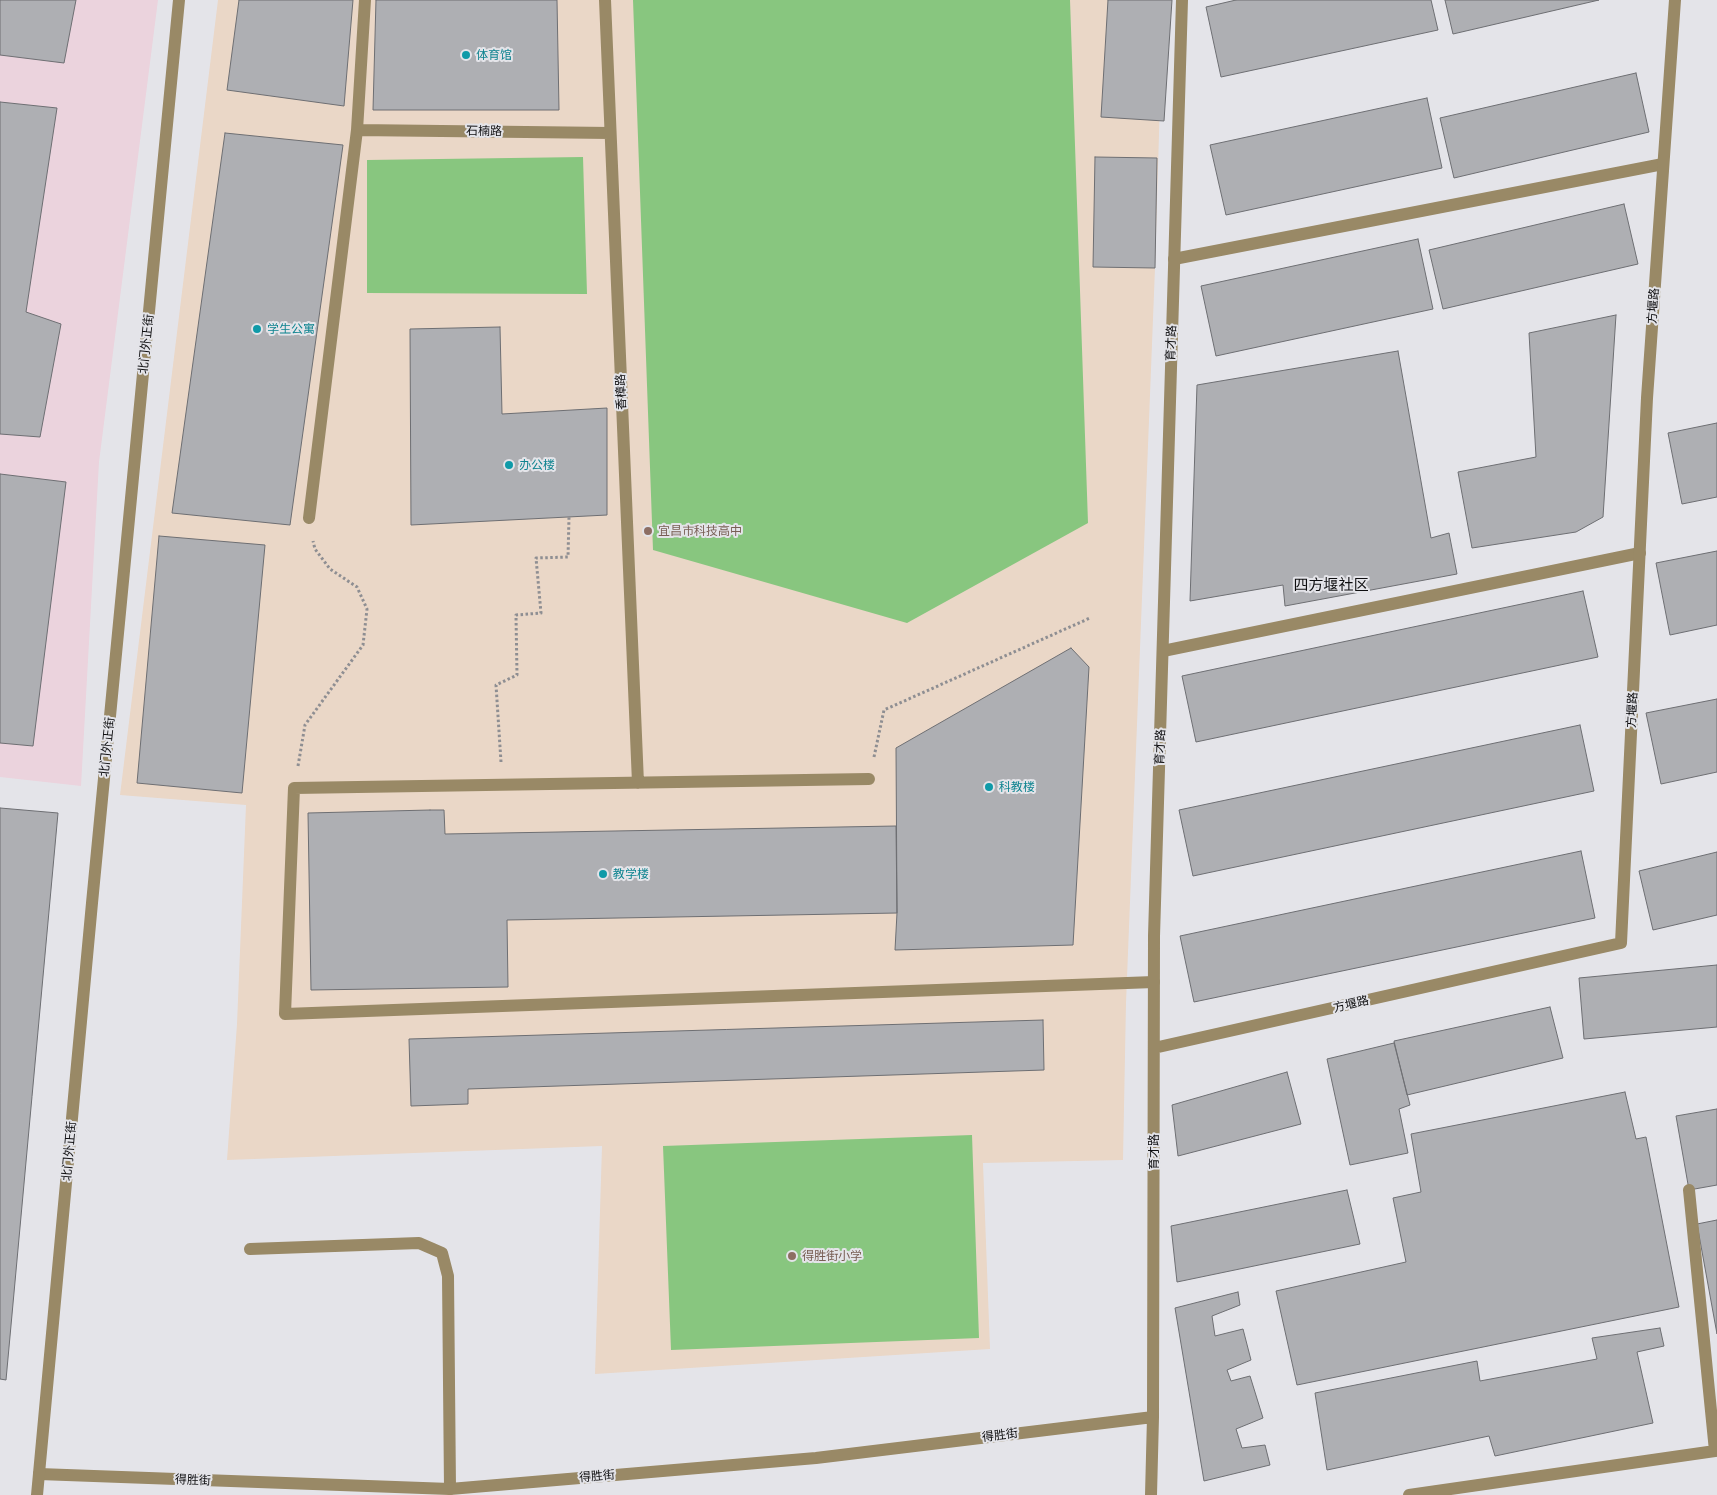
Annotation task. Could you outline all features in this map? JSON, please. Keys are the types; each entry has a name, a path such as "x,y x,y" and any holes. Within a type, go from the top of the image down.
{"street":[{"name":"北门外正街","path":"37,1495 179,0"},
{"path":"309,518 357,130 365,0"},
{"name":"香樟路","path":"604,0 638,784"},
{"name":"育才路","path":"1151,1495 1153,1417 1154,982 1182,0"},
{"name":"方堰路","path":"1154,1048 1621,943 1647,398 1674,0"},
{"name":"石楠路","path":"357,130 610,132"},
{"path":"1174,259 1663,164"},
{"path":"1163,651 1640,553"},
{"path":"869,779 294,788 284,1014 1154,982"},
{"path":"1409,1495 1716,1452 1689,1190"},
{"path":"250,1249 419,1243 442,1253 448,1276 450,1489"},
{"name":"得胜街","path":"39,1474 450,1489 816,1458 1153,1417"}],"path":[{"path":"501,765 496,685 517,676 516,615 541,612 536,558 568,557 569,516"},
{"path":"294,788 305,725 363,646 367,609 357,587 330,569 315,549 309,518"},
{"path":"869,779 884,710 1090,618"}],"shaded area":[{"path":"0,0 158,0 99,462 81,786 0,777"},
{"name":"宜昌市科技高中","path":"218,0 1163,0 1155,268 1126,1003 1123,1160 983,1163 990,1349 595,1374 602,1146 227,1160 237,1024 246,805 120,795"}],"green space":[{"path":"633,0 1070,0 1088,523 907,623 653,550"},
{"path":"583,157 587,294 367,293 367,160"},
{"path":"972,1135 979,1338 671,1350 663,1146"}],"building":[{"path":"0,0 76,0 64,63 0,55"},
{"path":"239,0 353,0 344,106 227,90"},
{"name":"体育馆","path":"376,0 557,0 559,110 373,110"},
{"path":"1108,0 1172,0 1164,121 1101,117"},
{"path":"1236,0 1431,0 1438,30 1221,77 1206,7"},
{"path":"1445,0 1599,0 1453,34"},
{"path":"1636,73 1649,132 1454,178 1440,118"},
{"path":"1427,98 1442,168 1226,215 1210,145"},
{"path":"0,102 57,108 26,312 61,324 40,437 0,434"},
{"name":"学生公寓","path":"225,133 343,145 290,525 172,513"},
{"path":"1095,157 1157,158 1155,268 1093,267"},
{"path":"1624,204 1638,264 1443,309 1429,250"},
{"path":"1418,239 1433,309 1216,356 1201,286"},
{"path":"1616,315 1603,517 1576,532 1472,548 1458,472 1536,457 1529,333"},
{"name":"办公楼","path":"500,327 502,414 607,408 607,515 411,525 410,329"},
{"path":"1398,351 1431,538 1449,533 1457,574 1285,606 1283,585 1190,601 1197,385"},
{"path":"1717,423 1717,497 1682,504 1668,433"},
{"path":"0,474 66,482 33,746 0,743"},
{"path":"159,536 265,545 242,793 137,783"},
{"path":"1717,551 1717,625 1670,635 1656,563"},
{"path":"1583,591 1598,657 1196,742 1182,676"},
{"name":"科教楼","path":"1071,648 1089,667 1073,945 895,950 897,913 896,748"},
{"path":"1717,699 1717,772 1661,784 1646,713"},
{"path":"1580,725 1594,791 1193,876 1179,810"},
{"path":"0,808 58,813 6,1380 0,1379"},
{"name":"教学楼","path":"444,810 445,834 896,826 897,913 507,920 508,987 311,990 308,813"},
{"path":"1581,851 1595,918 1194,1002 1180,936"},
{"path":"1717,852 1717,915 1653,930 1639,871"},
{"path":"1717,965 1717,1027 1584,1039 1579,978"},
{"path":"1550,1007 1563,1058 1407,1095 1394,1041"},
{"path":"1043,1020 1044,1070 468,1089 468,1104 411,1106 409,1039"},
{"path":"1394,1043 1410,1105 1399,1109 1408,1153 1350,1165 1327,1059"},
{"path":"1287,1072 1301,1124 1178,1156 1172,1105"},
{"path":"1625,1092 1636,1139 1646,1137 1679,1307 1297,1385 1276,1291 1406,1262 1393,1198 1421,1192 1411,1134"},
{"path":"1717,1109 1717,1185 1689,1190 1676,1116"},
{"path":"1347,1190 1360,1244 1177,1282 1171,1226"},
{"path":"1717,1220 1717,1334 1697,1224"},
{"path":"1238,1292 1240,1305 1212,1316 1215,1336 1243,1329 1251,1360 1227,1370 1231,1381 1250,1376 1263,1418 1236,1429 1242,1448 1265,1445 1270,1465 1204,1481 1175,1308"},
{"path":"1660,1328 1664,1346 1637,1352 1653,1423 1495,1456 1489,1436 1327,1470 1315,1393 1477,1361 1480,1381 1597,1359 1592,1338"}],"place":[{"name":"体育馆","path":"466,55"},
{"name":"学生公寓","path":"257,329"},
{"name":"办公楼","path":"509,465"},
{"name":"宜昌市科技高中","path":"648,531"},
{"name":"科教楼","path":"989,787"},
{"name":"教学楼","path":"603,874"},
{"name":"得胜街小学","path":"792,1256"}],"district":[{"name":"四方堰社区","path":"1331,585"}]}
